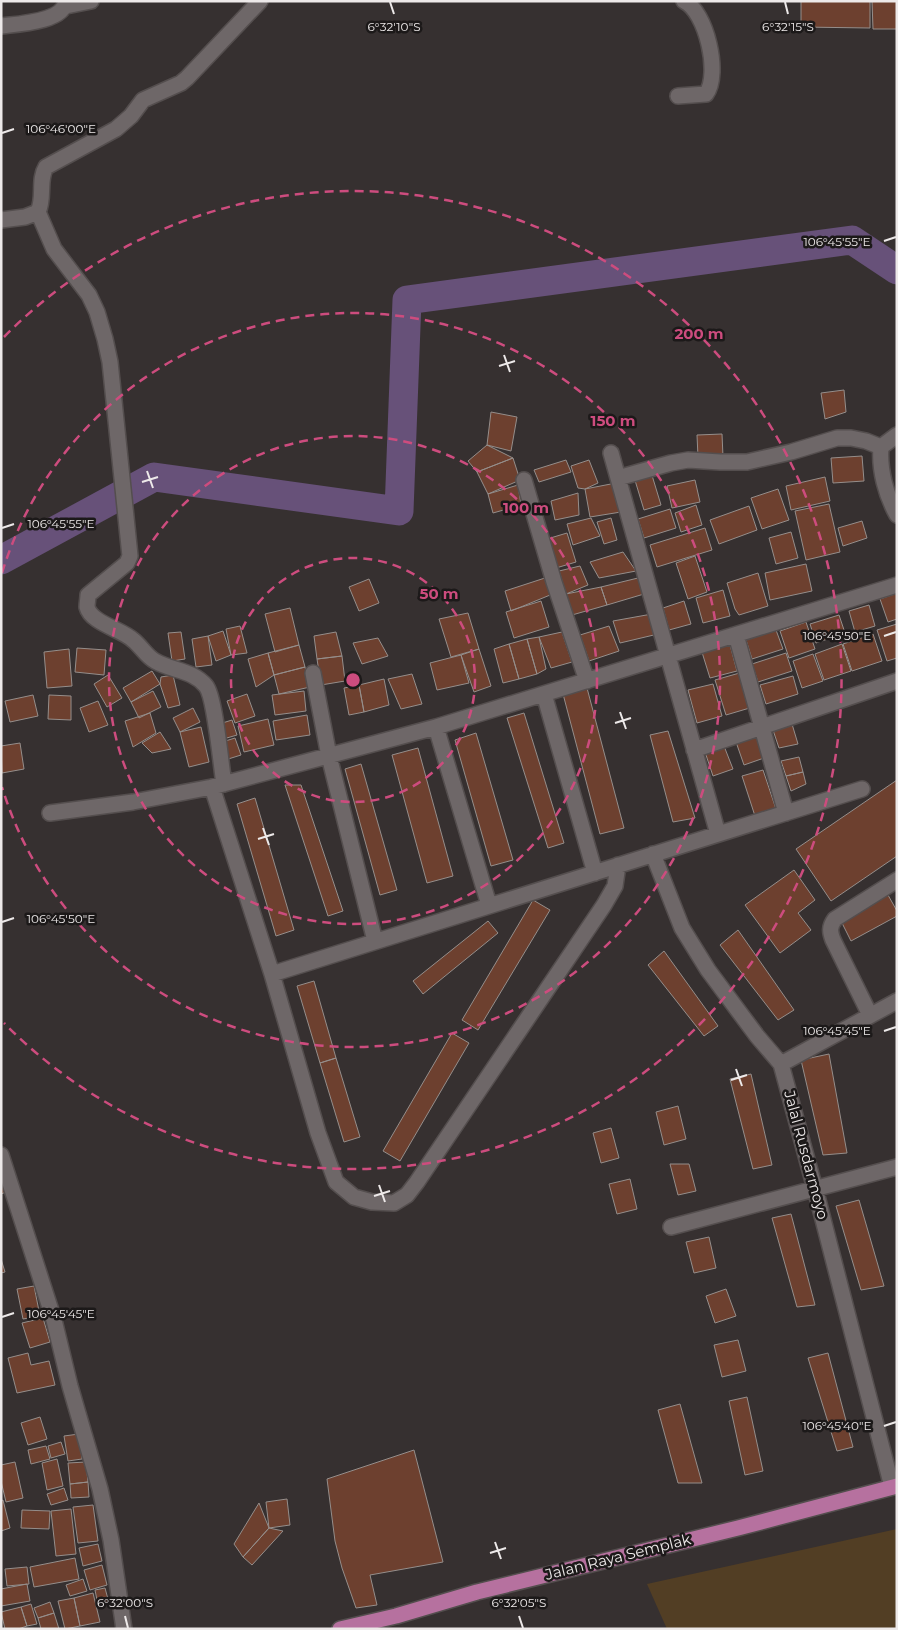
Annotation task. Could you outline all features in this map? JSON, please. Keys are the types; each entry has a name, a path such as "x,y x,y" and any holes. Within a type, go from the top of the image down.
{"main road":[{"name":"Jalan Raya Semplak","path":"340,1629 396,1616 477,1592 738,1528 895,1486"}],"street":[{"path":"1,26 44,19 61,12 66,4 91,1"},
{"path":"260,1 181,83 149,97 138,105 131,116 116,129 46,167 43,172 42,202 38,212 54,249 89,295 97,312 110,362 130,556 129,560 88,595 87,606 90,613 105,625 120,631 133,640 155,662 189,673 205,685 211,697 214,713 218,786 318,1133 336,1182 354,1197 372,1202 394,1203 407,1195 604,906 615,886 618,865"},
{"path":"678,96 706,94 711,82 712,69 708,39 702,23 690,4 684,1"},
{"path":"1,220 25,217 38,212"},
{"path":"897,435 881,447 880,460 890,503 897,515"},
{"path":"618,478 671,462 688,460 747,462 791,452 837,438 866,441 881,447"},
{"path":"610,453 718,834"},
{"path":"524,480 554,582 587,681"},
{"path":"50,813 133,802 218,786 436,727 897,585"},
{"path":"736,635 786,813"},
{"path":"312,674 329,756 375,941"},
{"path":"694,750 897,681"},
{"path":"544,694 595,872"},
{"path":"436,727 489,905"},
{"path":"272,974 862,789"},
{"name":"Jalal Rusdarmoyo","path":"654,854 682,928 708,970 757,1036 781,1064 895,1486"},
{"path":"870,1015 833,940 830,927 834,919 897,880"},
{"path":"781,1064 897,1001"},
{"path":"1,1155 54,1320 70,1386 100,1489 111,1540 124,1629"},
{"path":"671,1227 897,1168"}],"shaded area":[{"path":"897,1529 897,1629 667,1629 647,1584"}],"building":[{"path":"801,1 870,1 870,28 801,27"},
{"path":"872,1 897,1 897,29 873,29"},
{"path":"844,390 846,412 825,419 821,393"},
{"path":"491,412 517,417 511,451 487,445"},
{"path":"722,434 723,457 698,457 697,435"},
{"path":"487,445 513,458 477,472 468,461"},
{"path":"862,456 864,481 833,483 831,458"},
{"path":"513,458 520,480 488,494 477,472"},
{"path":"566,460 571,472 539,482 534,470"},
{"path":"589,460 598,483 585,489 578,488 571,466"},
{"path":"651,472 661,505 644,510 634,477"},
{"path":"825,477 830,501 791,510 786,486"},
{"path":"695,480 700,502 672,508 667,486"},
{"path":"616,483 621,512 590,517 585,489"},
{"path":"518,485 521,505 493,513 488,494"},
{"path":"778,489 789,520 762,529 751,498"},
{"path":"578,493 579,515 555,520 551,501"},
{"path":"829,504 840,552 806,560 795,511"},
{"path":"696,505 702,525 681,532 675,513"},
{"path":"749,506 757,530 719,544 710,520"},
{"path":"670,509 676,528 644,538 638,519"},
{"path":"591,518 600,536 573,545 567,524"},
{"path":"611,518 617,540 604,544 597,522"},
{"path":"862,521 867,538 843,546 838,528"},
{"path":"705,528 712,550 657,567 650,545"},
{"path":"791,532 798,558 776,564 769,538"},
{"path":"567,533 576,562 556,568 547,539"},
{"path":"623,552 636,571 599,578 590,562"},
{"path":"695,556 707,592 688,599 676,563"},
{"path":"806,564 812,591 770,600 765,573"},
{"path":"580,566 588,585 566,594 559,571"},
{"path":"758,573 768,606 739,615 735,609 727,583"},
{"path":"548,577 555,593 511,611 505,591"},
{"path":"638,578 644,594 607,605 601,587"},
{"path":"369,579 379,603 359,611 349,587"},
{"path":"601,587 607,605 572,615 566,594"},
{"path":"723,590 730,616 703,623 696,598"},
{"path":"897,593 897,619 888,622 880,599"},
{"path":"541,601 549,627 514,638 506,612"},
{"path":"684,601 691,624 669,630 663,608"},
{"path":"869,605 875,626 855,632 849,611"},
{"path":"290,608 299,645 275,652 265,614"},
{"path":"468,613 479,649 451,657 439,619"},
{"path":"652,614 658,634 620,643 613,621"},
{"path":"839,615 845,633 816,643 810,624"},
{"path":"806,622 815,649 789,658 780,631"},
{"path":"897,624 897,658 887,661 877,630"},
{"path":"240,626 247,653 231,655 226,629"},
{"path":"609,626 619,651 589,661 580,635"},
{"path":"776,630 783,649 752,659 746,640"},
{"path":"223,631 231,655 216,661 208,636"},
{"path":"181,632 185,659 172,661 168,633"},
{"path":"336,632 342,656 317,659 314,636"},
{"path":"562,632 572,662 551,668 539,637"},
{"path":"873,634 882,661 852,671 843,644"},
{"path":"208,636 212,665 196,667 192,639"},
{"path":"539,637 546,669 537,674 527,639"},
{"path":"378,638 388,656 362,664 353,643"},
{"path":"527,639 537,674 519,679 509,644"},
{"path":"729,641 737,671 710,678 701,649"},
{"path":"509,644 519,679 503,683 494,649"},
{"path":"842,644 851,671 824,680 815,654"},
{"path":"299,645 305,667 274,675 268,653"},
{"path":"77,648 106,650 104,675 75,672"},
{"path":"69,649 72,686 47,688 44,652"},
{"path":"479,649 491,686 474,692 461,655"},
{"path":"268,653 274,675 256,687 248,659"},
{"path":"786,653 792,671 758,682 752,664"},
{"path":"813,654 823,681 802,688 793,661"},
{"path":"461,655 469,683 437,690 430,663"},
{"path":"342,656 345,681 321,685 317,659"},
{"path":"305,667 310,687 279,694 274,675"},
{"path":"152,671 160,684 131,702 123,688"},
{"path":"743,672 753,707 726,715 715,680"},
{"path":"412,674 422,704 401,709 388,679"},
{"path":"108,675 122,698 107,707 94,684"},
{"path":"173,675 180,705 168,708 160,684 161,677"},
{"path":"793,676 798,694 766,704 760,685"},
{"path":"384,679 389,705 364,712 359,685"},
{"path":"713,684 722,716 697,723 688,690"},
{"path":"359,685 364,712 349,715 344,688"},
{"path":"587,688 624,828 600,834 563,694"},
{"path":"153,691 161,707 139,718 131,702"},
{"path":"304,691 306,711 275,715 272,695"},
{"path":"247,694 255,716 235,723 227,701"},
{"path":"33,695 38,716 10,722 5,701"},
{"path":"49,695 71,696 71,720 48,719"},
{"path":"98,701 108,725 89,732 80,708"},
{"path":"193,708 200,722 180,732 173,718"},
{"path":"150,713 156,733 133,747 125,721"},
{"path":"524,713 564,843 548,848 507,718"},
{"path":"307,715 310,735 276,740 273,721"},
{"path":"268,719 274,745 244,752 238,726"},
{"path":"232,720 237,735 220,740 216,725"},
{"path":"792,724 798,744 779,748 773,730"},
{"path":"201,727 209,762 189,767 180,732"},
{"path":"668,731 695,818 673,822 650,735"},
{"path":"160,732 171,749 152,753 142,743"},
{"path":"476,733 513,860 491,866 455,740"},
{"path":"756,735 764,758 744,765 736,742"},
{"path":"235,738 241,755 225,760 219,743"},
{"path":"20,743 24,769 2,773 1,746"},
{"path":"724,746 733,769 713,776 705,752"},
{"path":"418,748 453,876 427,883 392,755"},
{"path":"799,757 803,772 786,776 781,761"},
{"path":"361,764 397,890 380,895 345,769"},
{"path":"763,770 776,809 755,816 742,776"},
{"path":"803,772 806,784 791,791 786,776"},
{"path":"897,780 897,856 831,901 796,849"},
{"path":"285,785 301,785 343,911 328,916"},
{"path":"255,798 294,930 276,936 237,804"},
{"path":"794,870 815,900 798,913 811,930 780,953 745,905"},
{"path":"888,895 897,911 897,916 851,941 841,921"},
{"path":"533,900 550,910 478,1030 462,1020"},
{"path":"488,921 498,933 423,994 413,981"},
{"path":"738,930 794,1010 778,1020 720,945"},
{"path":"664,951 718,1026 704,1036 648,965"},
{"path":"314,981 336,1058 320,1063 297,986"},
{"path":"452,1033 469,1043 400,1161 383,1151"},
{"path":"829,1054 847,1153 823,1155 801,1060"},
{"path":"336,1058 360,1137 344,1142 320,1063"},
{"path":"751,1074 772,1165 753,1169 730,1079"},
{"path":"678,1106 686,1139 664,1145 656,1112"},
{"path":"611,1128 619,1158 601,1163 593,1133"},
{"path":"670,1164 689,1164 696,1191 678,1195"},
{"path":"1,1178 6,1192 1,1194"},
{"path":"630,1179 637,1209 617,1214 609,1184"},
{"path":"859,1200 884,1286 861,1290 836,1206"},
{"path":"791,1214 815,1305 797,1307 772,1218"},
{"path":"709,1237 716,1268 694,1273 686,1242"},
{"path":"1,1259 5,1272 1,1273"},
{"path":"34,1286 40,1316 23,1319 17,1289"},
{"path":"726,1289 736,1316 715,1323 706,1296"},
{"path":"43,1318 50,1342 30,1348 22,1323"},
{"path":"738,1340 746,1371 722,1377 714,1345"},
{"path":"28,1353 31,1365 49,1361 55,1385 17,1393 8,1358"},
{"path":"828,1353 853,1447 837,1451 808,1358"},
{"path":"747,1397 763,1471 745,1475 729,1401"},
{"path":"680,1404 702,1483 678,1483 658,1410"},
{"path":"40,1417 47,1439 28,1445 21,1423"},
{"path":"79,1434 82,1459 68,1461 64,1436"},
{"path":"61,1442 65,1454 51,1458 48,1446"},
{"path":"46,1446 50,1459 31,1464 28,1450"},
{"path":"414,1450 443,1562 370,1575 377,1605 356,1608 335,1541 327,1479"},
{"path":"57,1459 63,1486 47,1490 42,1463"},
{"path":"15,1462 23,1498 6,1502 1,1481 1,1465"},
{"path":"86,1462 88,1482 70,1484 68,1463"},
{"path":"88,1482 89,1497 71,1498 70,1484"},
{"path":"64,1488 68,1500 51,1505 47,1494"},
{"path":"287,1499 290,1525 269,1528 266,1502"},
{"path":"3,1500 10,1528 1,1531 1,1501"},
{"path":"259,1503 269,1528 243,1557 234,1544"},
{"path":"93,1505 98,1541 78,1543 73,1507"},
{"path":"71,1509 76,1554 56,1556 51,1511"},
{"path":"22,1510 50,1511 49,1529 21,1528"},
{"path":"269,1528 283,1531 252,1565 243,1557"},
{"path":"98,1544 102,1561 83,1566 79,1548"},
{"path":"75,1558 79,1579 34,1587 30,1567"},
{"path":"102,1565 107,1585 90,1590 84,1570"},
{"path":"27,1567 29,1584 7,1586 5,1569"},
{"path":"83,1579 87,1591 70,1596 66,1585"},
{"path":"27,1584 30,1601 1,1606 1,1589"},
{"path":"105,1588 109,1603 98,1605 95,1590"},
{"path":"93,1593 100,1622 80,1626 74,1598"},
{"path":"74,1598 80,1626 65,1629 58,1601"},
{"path":"50,1602 54,1613 38,1618 34,1608"},
{"path":"31,1604 37,1624 27,1626 21,1607"},
{"path":"21,1607 27,1626 18,1629 5,1629 1,1612"},
{"path":"54,1613 59,1629 41,1629 38,1618"}],"waterway":[{"path":"1,560 154,477 399,511 407,300 852,240 897,270"}]}
